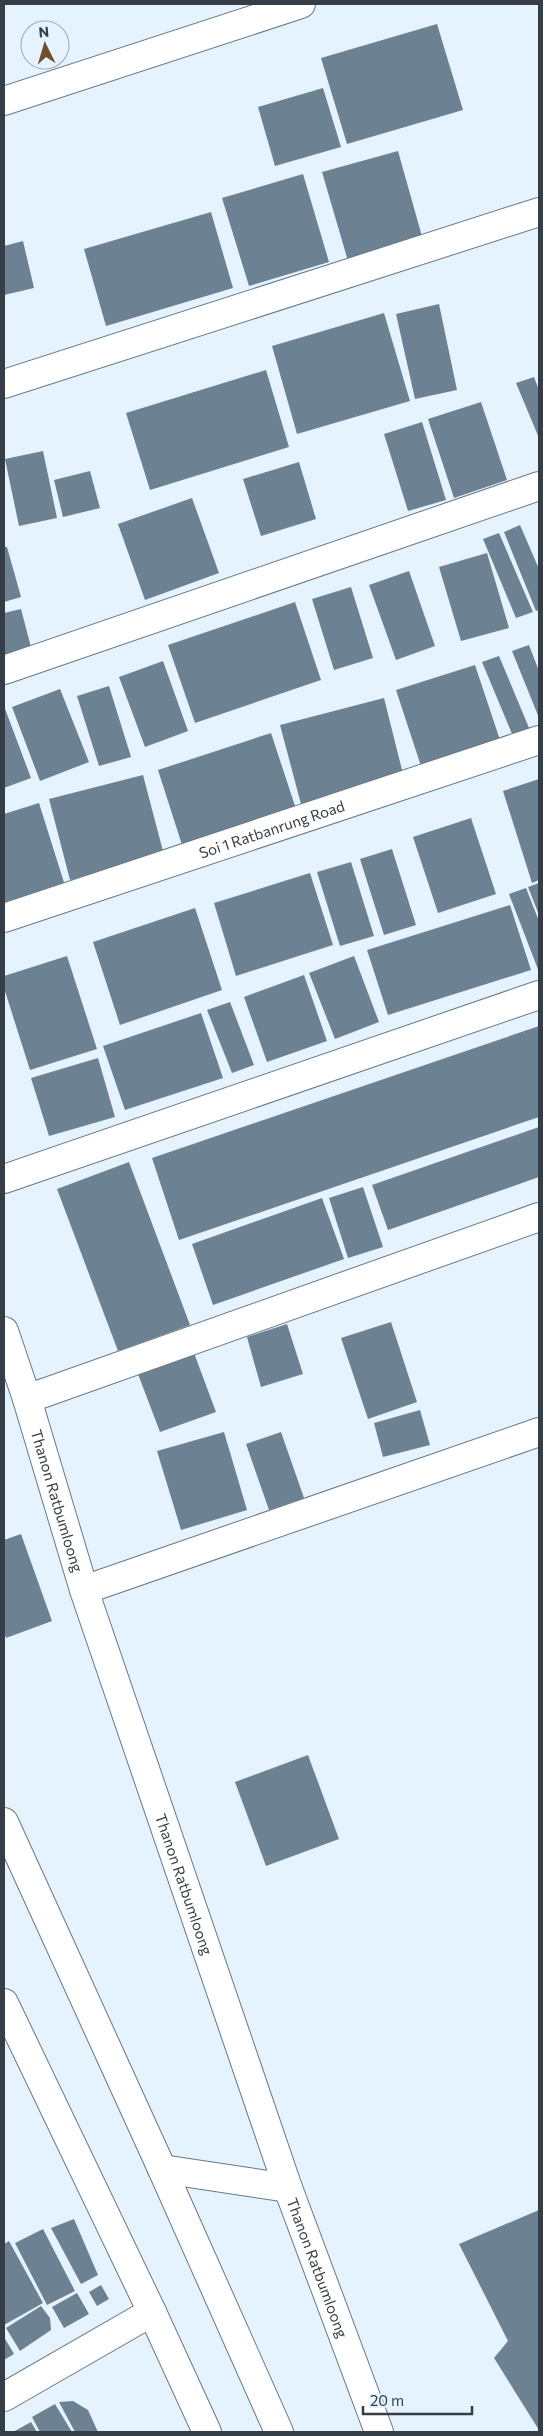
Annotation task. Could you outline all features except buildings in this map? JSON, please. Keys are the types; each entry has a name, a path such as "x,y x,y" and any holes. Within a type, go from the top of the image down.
{"street":[{"path":"4,101 301,4"},
{"path":"4,384 539,212"},
{"path":"4,670 539,486"},
{"name":"Soi 1 Ratbanrung Road","path":"4,918 539,740"},
{"path":"4,1179 539,995"},
{"path":"27,1399 539,1217"},
{"name":"Thanon Ratbumloong","path":"4,1332 27,1399 84,1590 288,2188 379,2432"},
{"path":"84,1590 539,1432"},
{"path":"4,1822 279,2432"},
{"path":"4,2003 152,2312 207,2432"},
{"path":"162,2169 288,2188"},
{"path":"4,2397 152,2312"}]}
